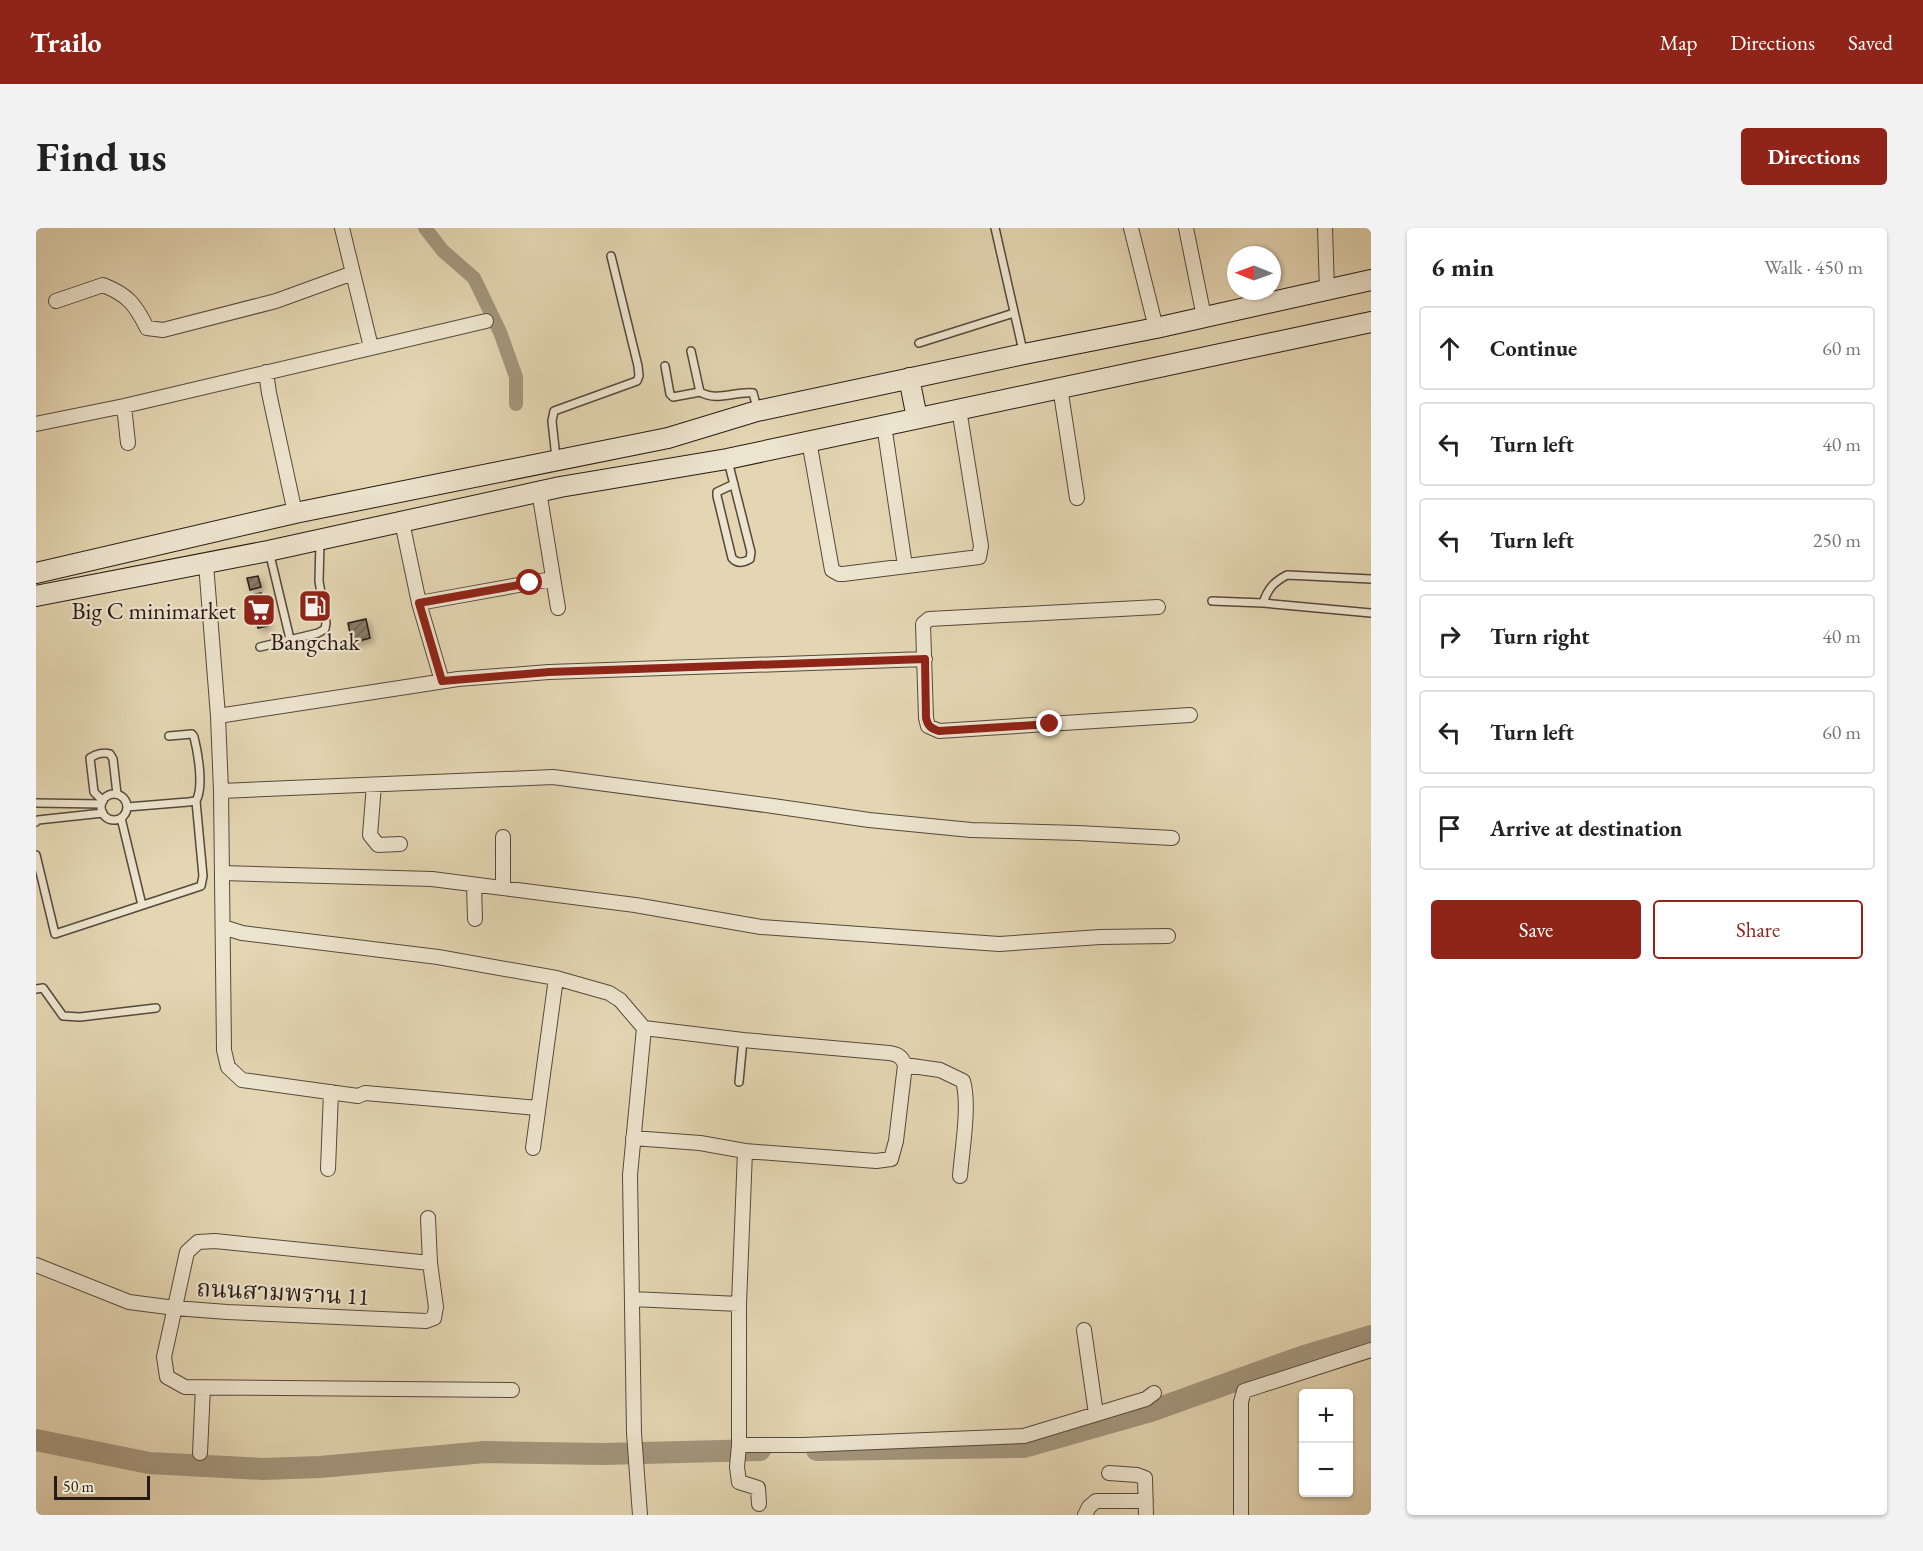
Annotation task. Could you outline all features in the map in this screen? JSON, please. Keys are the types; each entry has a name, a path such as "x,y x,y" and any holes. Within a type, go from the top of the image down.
{"street":[{"path":"342,228 371,347"},
{"path":"1131,228 1156,328"},
{"path":"1186,228 1204,317"},
{"path":"1325,228 1327,290"},
{"path":"56,301 103,285 119,291 136,306 147,328 163,330 276,301 353,273"},
{"path":"36,573 295,513 668,438 757,411 1156,328 1371,280"},
{"path":"36,424 124,406 486,321"},
{"path":"36,596 206,564 539,491 727,459 1371,322"},
{"path":"266,372 295,513"},
{"path":"909,378 917,418"},
{"path":"1060,387 1077,498"},
{"path":"124,406 128,443"},
{"path":"809,441 832,570 843,574 979,557 981,546 959,409"},
{"path":"884,425 905,566"},
{"path":"539,491 558,608"},
{"path":"402,522 419,603 442,681"},
{"path":"206,564 218,716 224,1050 228,1067 242,1080 358,1096 364,1093 538,1108"},
{"path":"419,603 552,579"},
{"path":"1158,607 929,619 923,624 928,726 939,731 1190,715"},
{"path":"218,716 442,681 549,672 925,659"},
{"path":"221,791 553,777 868,820 970,830 1172,838"},
{"path":"374,785 370,835 378,845 400,844"},
{"path":"503,837 503,887"},
{"path":"222,873 432,879 635,905 761,927 999,944 1100,937 1168,936"},
{"path":"474,885 475,918"},
{"path":"223,927 242,933 438,957 556,978 609,993 620,1000 644,1028 743,1040 898,1054 905,1065 896,1141 891,1159 876,1161 745,1151 700,1143 633,1138"},
{"path":"533,1148 556,978"},
{"path":"640,1515 634,1433 630,1175 644,1028"},
{"path":"905,1065 940,1070 963,1081 966,1104 960,1176"},
{"path":"328,1168 331,1092"},
{"path":"745,1151 739,1304 737,1467 739,1482 758,1488 759,1504"},
{"name":"ถนนสามพราน 11","path":"36,1265 129,1302 227,1312 426,1321 434,1318 436,1307 430,1263 428,1218"},
{"path":"430,1263 216,1241 198,1242 187,1252 164,1357 167,1377 185,1386 203,1387 512,1390"},
{"path":"633,1299 739,1304"},
{"path":"1084,1330 1096,1414"},
{"path":"1241,1515 1241,1402 1244,1391 1371,1350"},
{"path":"201,1453 203,1387"},
{"path":"738,1447 1024,1436 1146,1399 1154,1393"},
{"path":"1085,1515 1096,1501 1146,1508 1146,1482 1142,1476 1109,1473"}],"lane":[{"path":"995,228 1024,354"},
{"path":"556,461 552,421 554,411 637,381 639,376 611,256"},
{"path":"919,343 1014,313"},
{"path":"691,351 700,392"},
{"path":"665,366 670,394 673,397 700,392 707,396 718,397 753,393 757,411"},
{"path":"727,459 734,484 751,552 750,559 743,563 732,558 717,496 717,492 721,489 734,484"},
{"path":"260,647 318,633 325,628 319,581 320,539"},
{"path":"268,551 290,639"},
{"path":"1263,603 1267,591 1275,581 1287,576 1371,579"},
{"path":"1212,601 1263,603 1371,613"},
{"path":"36,855 55,934 201,886 203,876 196,801 200,782 194,737 192,734 169,736"},
{"path":"36,822 102,806 109,795 117,794 124,799 127,807 121,818 110,819 102,806 94,792 90,758 94,755 106,753 110,754 113,759 117,794"},
{"path":"127,807 196,801"},
{"path":"36,803 102,806"},
{"path":"121,818 142,905"},
{"path":"36,989 43,988 63,1016 80,1017 156,1008"},
{"path":"740,1082 743,1040"}],"building":[{"path":"258,576 261,587 250,590 247,578"},
{"name":"Big C minimarket","path":"261,593 268,626 258,628 251,595"},
{"path":"366,619 370,638 352,643 348,623"}],"waterway":[{"path":"425,228 443,251 474,278 500,332 516,377 516,404"},
{"path":"817,1450 1024,1447 1151,1411 1301,1357 1371,1336"},
{"path":"36,1440 149,1463 263,1469 320,1467 485,1452 603,1454 760,1450"}],"place":[{"name":"Bangchak","path":"315,606"},
{"name":"Big C minimarket","path":"259,610"}],"route":[{"path":"530,583 419,603 442,681 549,672 925,659 926,718 928,726 932,729 939,731 1050,724"}]}
